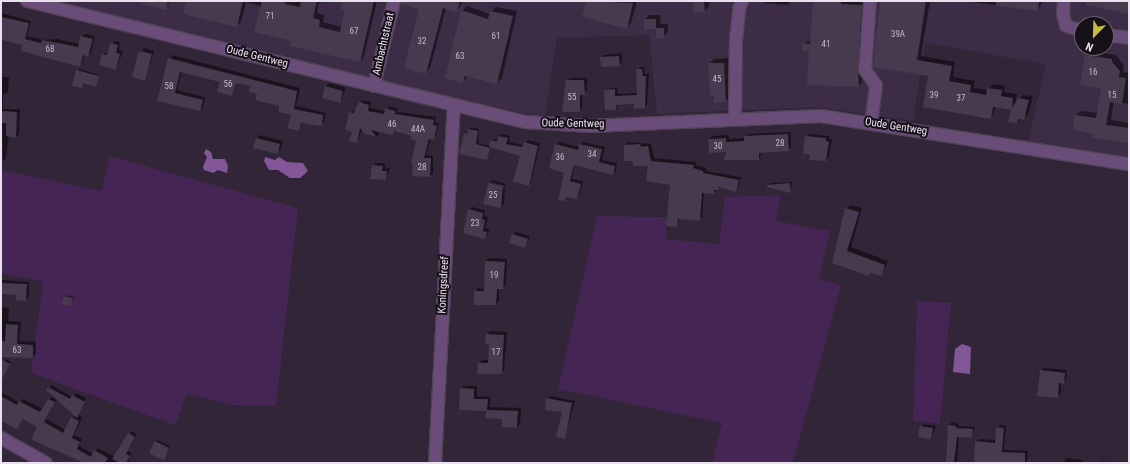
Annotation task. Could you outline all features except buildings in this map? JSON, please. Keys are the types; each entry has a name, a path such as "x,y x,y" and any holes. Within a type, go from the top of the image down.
{"street":[{"name":"Oude Gentweg","path":"27,1 454,106 526,122 564,126 815,116 871,123 1129,164"},
{"name":"Ambachtstraat","path":"374,86 394,1"},
{"path":"736,118 736,40 739,9 742,1"},
{"path":"870,1 865,70 876,85 871,123"},
{"path":"1064,1 1063,14 1066,26 1074,28"},
{"path":"1114,36 1129,38"},
{"name":"Koningsdreef","path":"435,463 454,106"},
{"path":"1,438 46,463"}],"shaded area":[{"path":"55,1 1129,1 1129,157 1028,141 1046,64 925,43 913,121 815,107 657,114 649,35 557,38 545,117 471,102"},
{"path":"206,149 211,152 213,159 225,159 228,166 227,173 218,170 213,173 204,170 203,167 207,157 204,153"},
{"path":"109,156 298,208 276,406 233,405 187,394 175,425 31,373 43,282 1,273 1,170 102,191"},
{"path":"265,157 275,160 279,157 287,162 303,163 308,171 300,178 290,178 278,170 269,170 264,161"},
{"path":"781,195 776,221 830,231 819,279 841,285 793,463 712,463 722,423 558,389 597,216 666,217 666,239 719,244 725,197"},
{"path":"917,301 951,303 940,424 913,421"},
{"path":"962,344 971,347 970,374 953,372 955,349"}]}
